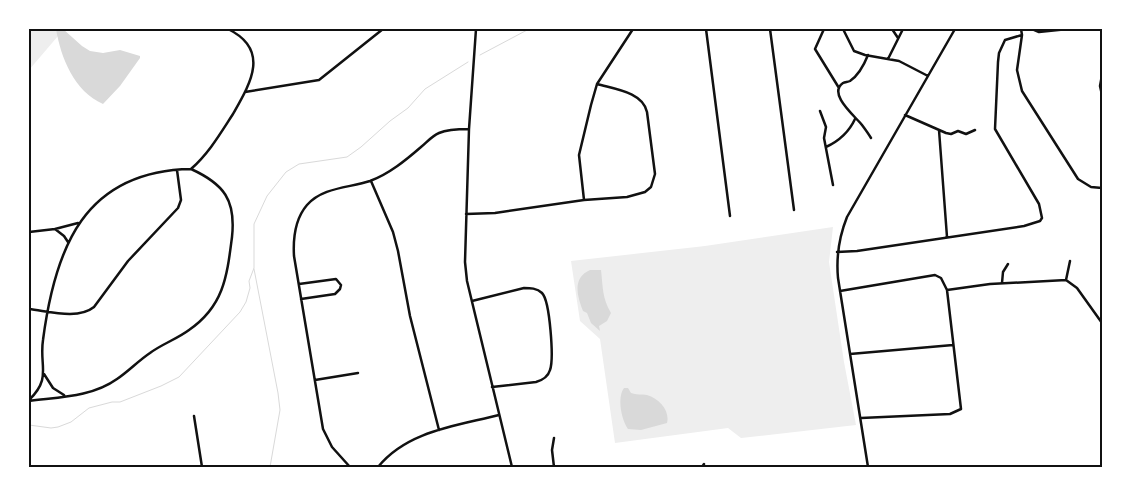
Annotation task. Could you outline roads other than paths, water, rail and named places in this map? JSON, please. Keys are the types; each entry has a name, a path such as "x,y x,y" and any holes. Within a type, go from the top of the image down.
{"street":[{"path":"191,169 212,147 245,92 252,76 252,57 243,40 230,29"},
{"path":"245,92 319,80 383,29"},
{"path":"476,29 469,130 465,262 472,301 512,467"},
{"path":"584,200 579,164 579,148 597,84 633,29"},
{"path":"706,29 730,216"},
{"path":"770,29 794,210"},
{"path":"824,29 816,49 839,88 841,102 871,138"},
{"path":"843,29 854,51 868,56 904,63 928,76"},
{"path":"892,29 898,38"},
{"path":"888,59 903,29"},
{"path":"868,467 840,291 837,252 847,217 955,29"},
{"path":"1020,29 1022,35 1017,70 1022,91 1078,179 1091,187 1102,188"},
{"path":"1032,29 1040,32 1068,29"},
{"path":"837,252 857,251 1024,226 1040,221 1042,218 1039,204 995,129 999,53 1006,40 1022,35"},
{"path":"839,88 842,84 850,81 862,68 868,56"},
{"path":"1102,75 1100,86 1102,94"},
{"path":"466,214 495,213 584,200 627,197 642,193 651,187 655,174 647,112 644,104 635,96 597,84"},
{"path":"820,111 826,127 824,138 833,185"},
{"path":"905,115 946,133 951,134 958,131 966,134 974,130"},
{"path":"826,147 840,140 851,128 855,119"},
{"path":"350,467 332,448 323,429 299,284 294,246 296,229 306,206 321,194 371,181 403,162 440,132 455,129 469,130"},
{"path":"939,130 947,237"},
{"path":"29,309 72,313 84,312 98,303 118,273 133,255 178,208 181,200 177,169"},
{"path":"177,169 191,169 208,176 220,186 229,202 232,214 232,232 225,283 218,299 208,313 179,337 149,353 118,379 90,392 29,400 39,388 44,374 42,349 47,311 59,267 68,242 78,223 93,206 117,188 140,177 177,169"},
{"path":"371,181 393,232 410,316 439,430"},
{"path":"29,232 55,229 78,223"},
{"path":"55,229 68,242"},
{"path":"1066,280 1070,260"},
{"path":"1002,283 1003,272 1008,264"},
{"path":"840,291 935,275 941,278 947,290 952,345 961,408 950,414 861,418"},
{"path":"299,284 336,279 341,285 335,294 302,299"},
{"path":"947,290 1002,283 1066,280 1077,288 1102,323"},
{"path":"472,301 530,288 542,294 547,303 551,353 549,373 542,380 536,382 492,387"},
{"path":"850,354 952,345"},
{"path":"315,380 358,373"},
{"path":"44,374 53,388 65,396"},
{"path":"378,467 395,450 410,440 439,430 499,415"},
{"path":"194,416 202,467"},
{"path":"554,438 552,450 554,467"}],"waterway":[{"path":"480,55 529,29"},
{"path":"29,425 58,427 71,422 89,408 112,402 120,402 179,377 240,312 246,302 250,288 249,281 254,268 254,224 267,196 286,172 299,164 347,157 408,108 425,89 468,62"},
{"path":"254,269 280,410 270,467"}]}
